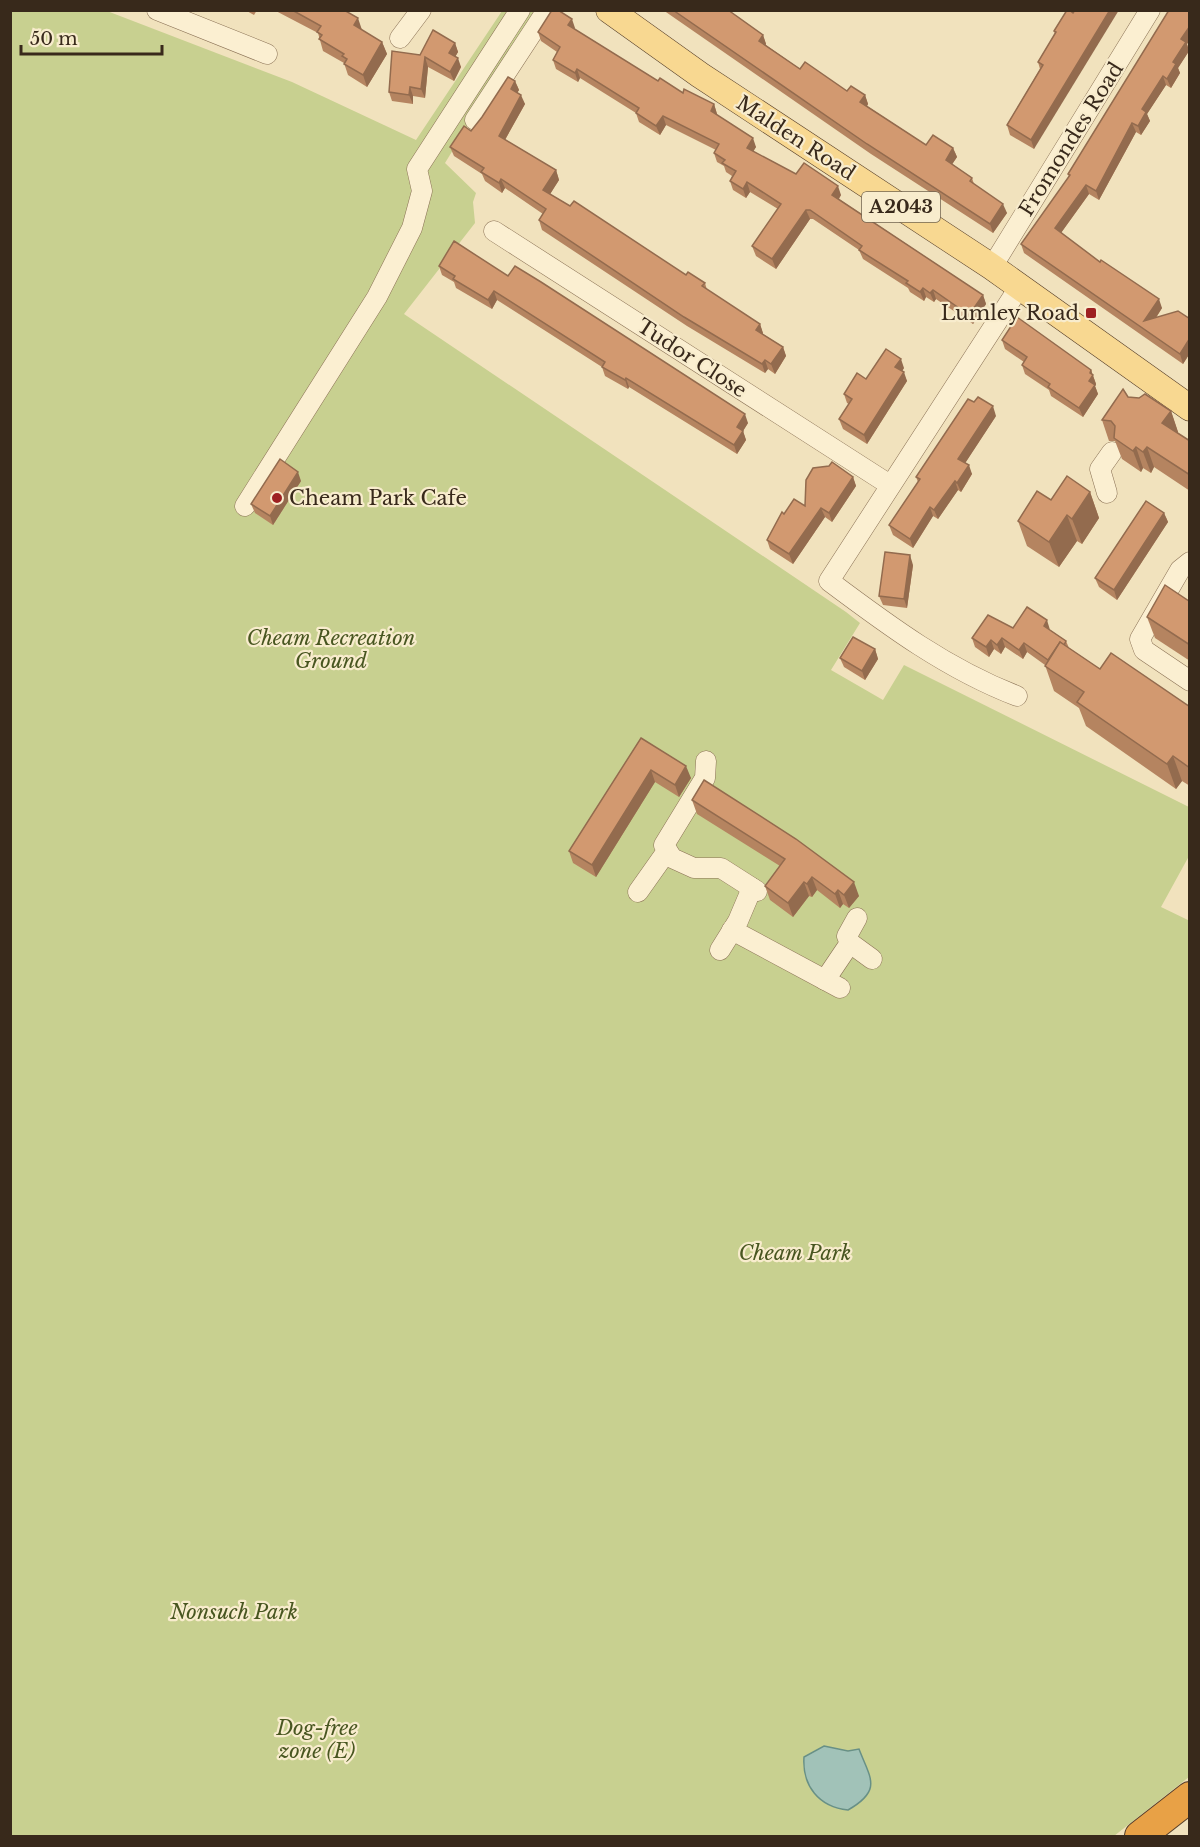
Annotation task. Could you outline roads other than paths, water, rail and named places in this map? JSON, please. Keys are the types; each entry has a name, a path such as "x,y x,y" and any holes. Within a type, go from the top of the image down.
{"highway":[{"path":"1140,1836 1190,1797"}],"main road":[{"name":"Malden Road","path":"609,10 700,75 1020,286 1152,393 1187,400"}],"street":[{"path":"157,10 267,54"},
{"path":"400,38 421,10"},
{"path":"245,506 376,297 412,228 422,191 417,169 520,10"},
{"path":"475,120 547,10"},
{"name":"Fromondes Road","path":"992,267 1149,10"},
{"name":"Tudor Close","path":"494,231 890,485"},
{"path":"1017,696 985,684 924,650 825,588 1020,286"},
{"path":"1107,493 1100,469 1112,452"},
{"path":"1190,562 1180,570 1140,639 1144,650 1190,681"},
{"path":"706,761 705,778 664,845 672,858 694,868 722,868 755,889 720,950"},
{"path":"638,892 667,851"},
{"path":"857,918 847,936 850,943 872,960"},
{"path":"732,930 832,984 850,943"}],"water":[{"path":"824,1746 848,1751 859,1749 870,1776 870,1790 859,1803 848,1810 829,1805 821,1800 809,1786 804,1757"}],"place":[{"name":"Lumley Road","path":"1091,313"},
{"name":"Cheam Park Cafe","path":"277,498"}],"park label":[{"name":"Cheam Recreation Ground","path":"331,650"},
{"name":"Cheam Park","path":"795,1253"},
{"name":"Nonsuch Park","path":"234,1612"},
{"name":"Dog-free zone (E)","path":"317,1740"}]}
